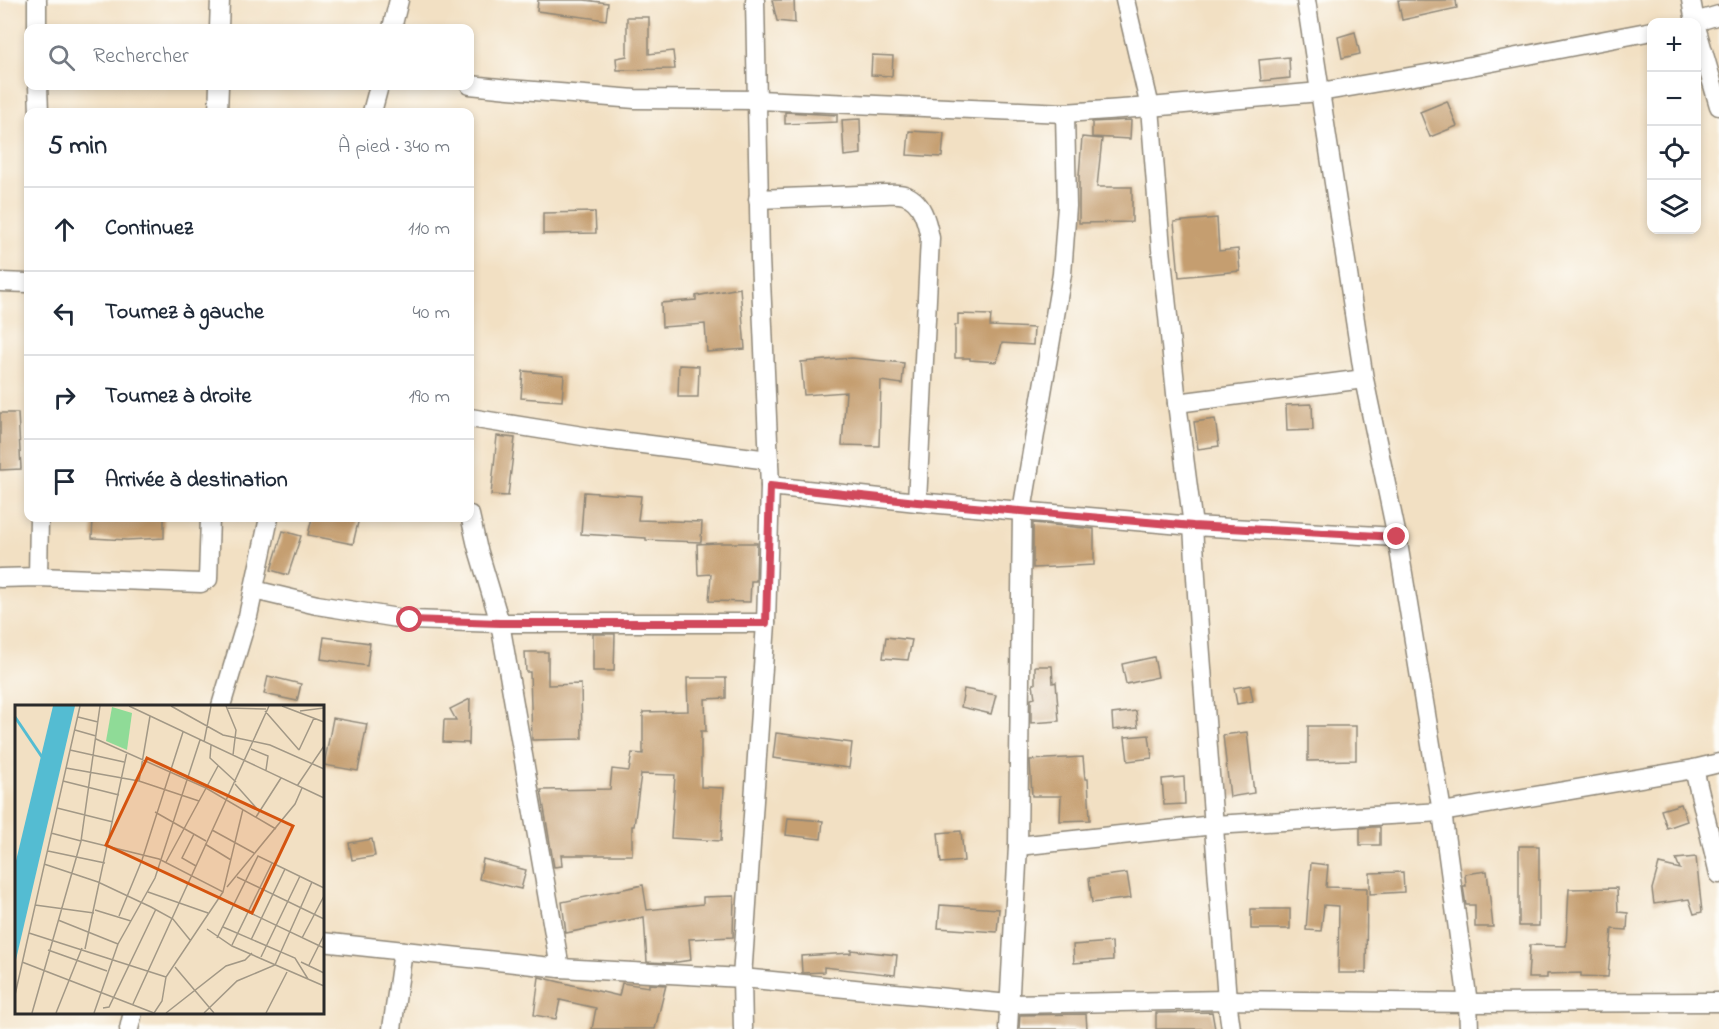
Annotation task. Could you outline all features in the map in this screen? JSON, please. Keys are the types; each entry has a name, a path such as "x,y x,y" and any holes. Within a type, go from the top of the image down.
{"street":[{"path":"37,0 38,24"},
{"path":"219,24 220,0"},
{"path":"393,24 399,0"},
{"path":"743,1029 742,978 766,623 770,486 758,199 758,100 754,0"},
{"path":"1125,0 1150,107 1161,249 1193,526 1227,1000 1231,1029"},
{"path":"1305,0 1364,379 1397,537 1442,812 1468,1004 1469,1029"},
{"path":"1691,0 1694,18"},
{"path":"1701,20 1719,15"},
{"path":"474,85 635,99 758,100 1065,113 1320,92 1647,32"},
{"path":"1701,44 1719,106"},
{"path":"38,90 39,108"},
{"path":"218,108 219,90"},
{"path":"373,108 378,90"},
{"path":"1008,1029 1018,846 1022,511 1062,274 1067,206 1065,113"},
{"path":"758,199 905,195 919,206 926,219 930,238 917,502"},
{"path":"0,282 24,283"},
{"path":"1177,403 1364,379"},
{"path":"474,419 595,438 770,460"},
{"path":"770,486 917,502 1193,526 1397,537"},
{"path":"38,577 39,522"},
{"path":"0,578 38,577 201,583 208,579 210,522"},
{"path":"221,705 254,590 268,522"},
{"path":"472,522 500,623 560,968"},
{"path":"254,590 317,604 410,620 500,623 766,623"},
{"path":"1018,846 1214,825 1442,812 1694,769 1719,762"},
{"path":"1694,769 1719,874"},
{"path":"324,942 560,968 742,978 1009,1004 1227,1000 1468,1004 1719,1002"},
{"path":"398,1027 403,951"},
{"path":"129,1029 133,1014"}],"building":[{"path":"538,0 584,0 608,3 606,20 537,11"},
{"path":"772,0 794,0 795,23 777,21"},
{"path":"1398,0 1456,0 1457,8 1402,20"},
{"path":"627,17 649,17 649,54 673,51 675,69 617,70 616,58 627,56"},
{"path":"1355,32 1360,54 1342,58 1338,37"},
{"path":"872,55 893,56 892,76 871,75"},
{"path":"1289,57 1290,78 1261,81 1259,60"},
{"path":"1447,101 1457,126 1430,137 1420,112"},
{"path":"785,112 837,115 837,122 785,124"},
{"path":"860,119 861,154 844,156 842,120"},
{"path":"1131,120 1130,139 1092,137 1092,122"},
{"path":"909,131 944,133 942,157 907,155"},
{"path":"1082,137 1102,139 1097,187 1132,187 1132,222 1079,223"},
{"path":"595,212 596,233 543,234 543,213"},
{"path":"1217,218 1219,251 1238,249 1240,271 1179,277 1174,222"},
{"path":"740,288 745,349 707,352 705,324 662,327 661,303 696,300 696,296"},
{"path":"958,314 991,315 990,326 1034,328 1033,345 1002,343 997,362 955,358 955,325 958,325"},
{"path":"852,358 904,363 902,384 881,381 879,446 842,445 846,392 804,395 801,362"},
{"path":"679,365 699,366 698,397 678,397"},
{"path":"523,371 564,375 562,401 521,398"},
{"path":"1312,404 1313,430 1287,431 1286,405"},
{"path":"0,413 18,413 21,469 0,470"},
{"path":"1215,419 1219,446 1198,449 1194,422"},
{"path":"497,436 515,438 508,496 491,495"},
{"path":"584,492 641,496 638,520 702,522 701,542 581,534"},
{"path":"93,522 164,522 164,538 127,540 92,538"},
{"path":"311,522 358,522 353,544 308,535"},
{"path":"1033,523 1094,529 1094,565 1033,568"},
{"path":"283,531 301,536 288,575 271,570"},
{"path":"757,543 756,581 751,581 750,602 709,601 711,574 698,575 697,544"},
{"path":"593,634 615,634 614,671 593,671"},
{"path":"324,637 370,643 367,666 321,659"},
{"path":"886,637 912,640 908,660 883,658"},
{"path":"525,652 548,652 548,685 581,684 582,739 532,740 530,672 526,672"},
{"path":"1154,657 1158,677 1126,684 1122,664"},
{"path":"1035,666 1052,666 1053,683 1056,682 1059,721 1031,723 1031,699 1035,698 1033,684 1035,684"},
{"path":"268,676 301,684 297,701 264,694"},
{"path":"687,678 726,678 726,698 705,699 706,731 701,731 701,787 724,788 721,841 671,838 675,775 641,774 634,826 632,826 632,855 561,855 562,866 554,867 541,790 610,789 612,769 629,771 632,753 643,754 643,712 688,711"},
{"path":"1250,685 1253,701 1237,704 1234,688"},
{"path":"964,689 996,695 991,714 961,707"},
{"path":"470,699 469,746 468,743 443,742 444,720 456,720 450,709"},
{"path":"1136,711 1138,727 1113,730 1112,714"},
{"path":"333,718 367,724 358,771 324,765"},
{"path":"1308,726 1356,726 1356,760 1308,761"},
{"path":"1247,732 1254,793 1230,797 1223,735"},
{"path":"776,733 852,743 849,768 773,758"},
{"path":"1149,735 1152,758 1128,761 1125,737"},
{"path":"1083,757 1085,779 1088,779 1090,820 1060,821 1061,796 1032,796 1030,760"},
{"path":"1184,777 1185,804 1164,805 1162,779"},
{"path":"1681,804 1687,821 1667,828 1661,810"},
{"path":"788,818 823,821 821,839 786,835"},
{"path":"1380,827 1380,845 1360,845 1360,828"},
{"path":"961,831 964,861 941,863 938,833"},
{"path":"372,839 375,856 352,860 349,843"},
{"path":"1519,846 1539,846 1539,926 1519,926"},
{"path":"1696,857 1702,912 1694,914 1689,899 1654,904 1652,889 1659,864 1680,869 1676,859"},
{"path":"483,859 526,870 521,889 479,879"},
{"path":"1311,863 1328,865 1326,887 1367,888 1366,973 1338,973 1339,906 1324,905 1321,931 1306,930"},
{"path":"1487,871 1493,927 1475,927 1475,905 1466,905 1463,886 1466,886 1465,874"},
{"path":"1403,872 1404,892 1370,894 1370,873"},
{"path":"1127,873 1131,898 1092,903 1089,878"},
{"path":"643,885 647,910 703,904 703,897 734,896 733,937 689,939 691,960 671,963 647,962 644,917 566,933 562,902"},
{"path":"1617,888 1618,912 1628,913 1627,930 1612,929 1608,977 1581,976 1581,973 1547,974 1547,978 1528,978 1530,945 1566,946 1569,889"},
{"path":"940,905 999,909 997,932 938,928"},
{"path":"1251,909 1290,909 1290,929 1251,929"},
{"path":"1112,942 1113,960 1074,963 1073,945"},
{"path":"851,950 897,955 895,975 824,967 824,972 802,973 801,956 851,953"},
{"path":"539,977 619,996 622,983 649,987 649,984 666,985 655,1029 592,1029 596,1008 560,1000 556,1019 534,1015"},
{"path":"1212,1012 1215,1029 1156,1029 1156,1013"},
{"path":"1086,1014 1087,1029 1019,1029 1020,1015"}],"route":[{"path":"410,620 500,623 766,623 770,486 917,502 1193,526 1397,537"}]}
